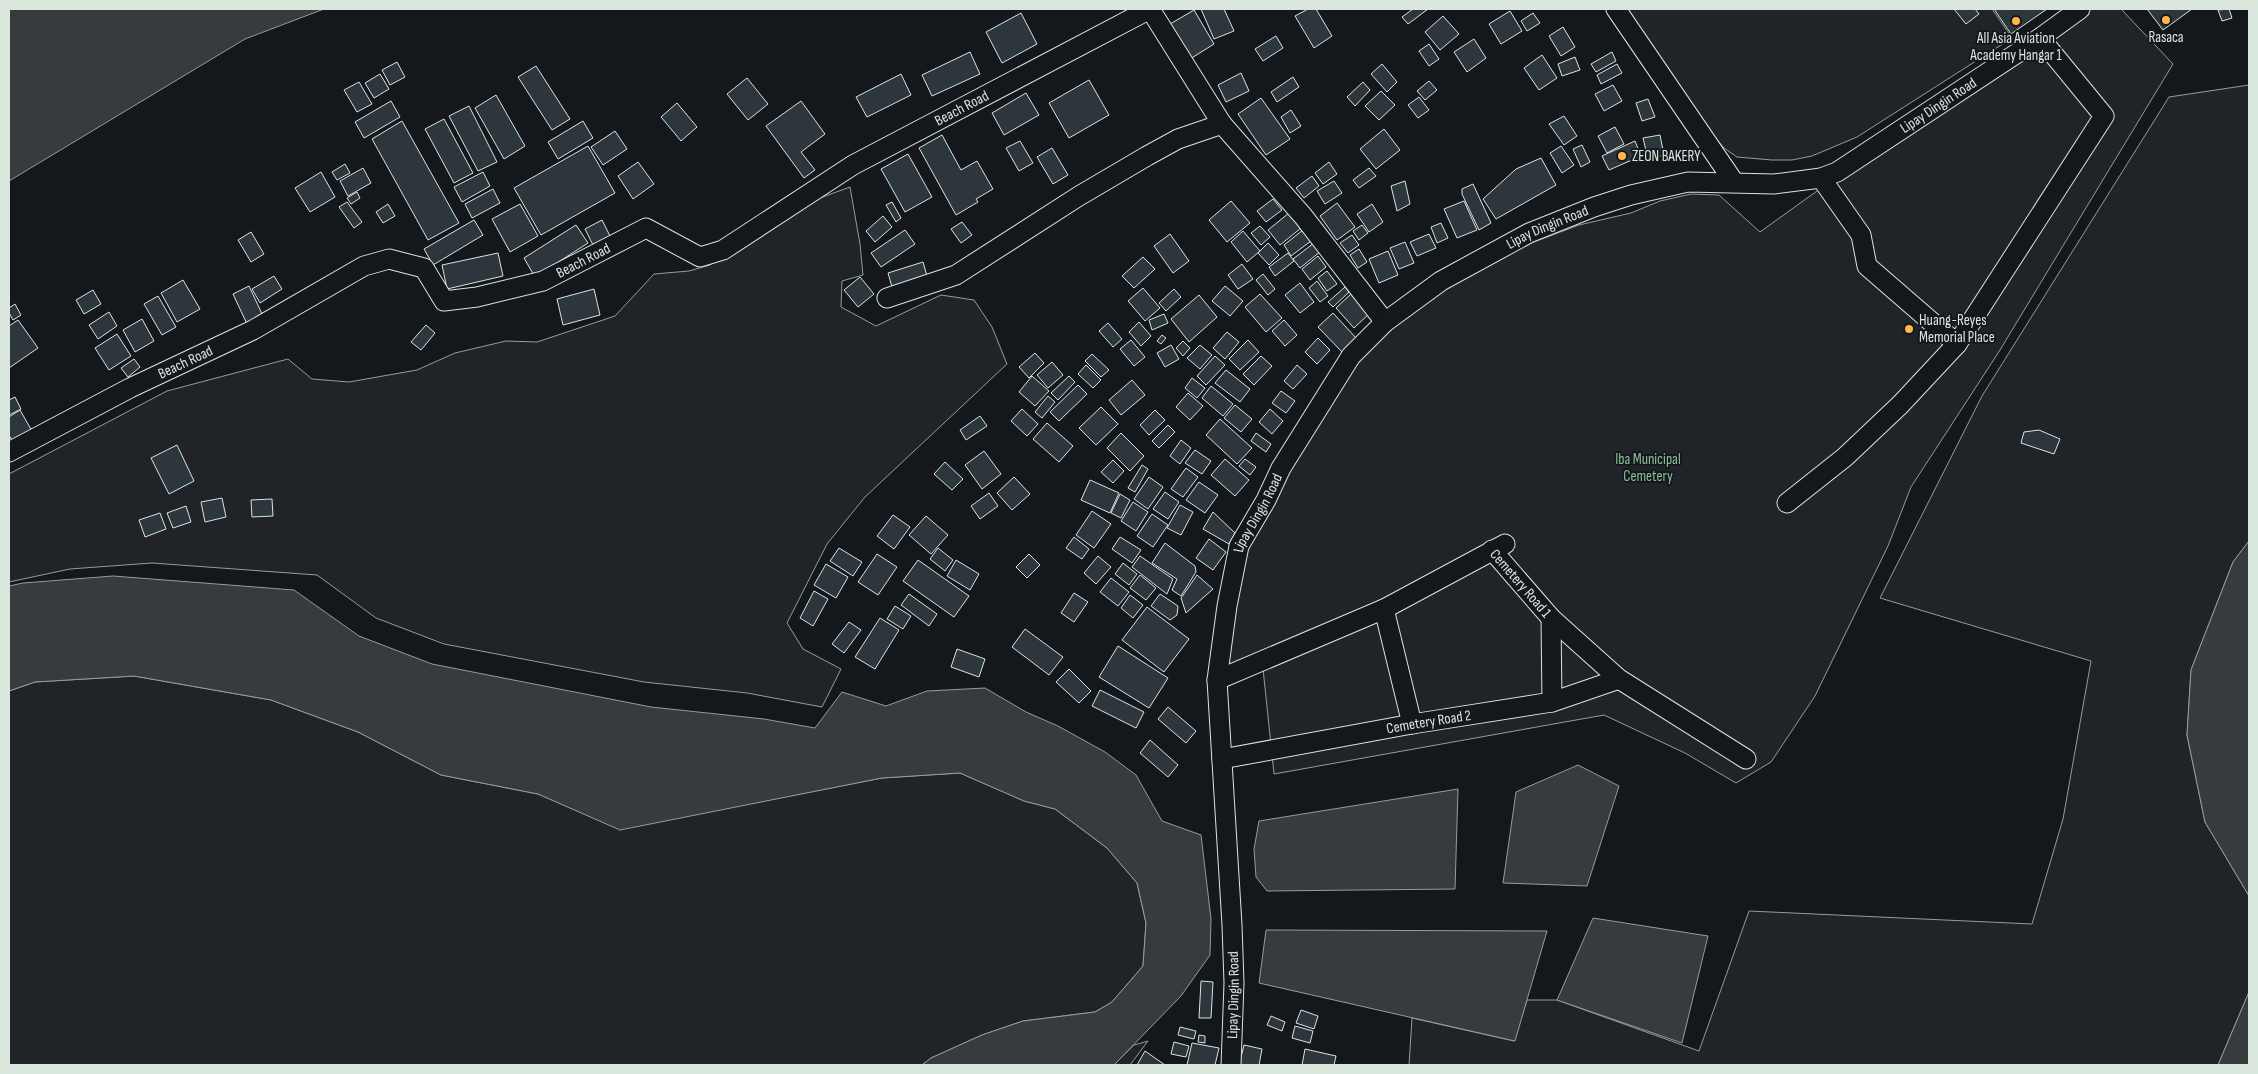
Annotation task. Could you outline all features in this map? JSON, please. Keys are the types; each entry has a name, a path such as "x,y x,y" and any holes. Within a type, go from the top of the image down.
{"street":[{"path":"1150,9 1222,124 1303,216 1385,322"},
{"name":"Beach Road","path":"9,452 130,388 252,330 364,266 389,259 424,268 444,301 477,297 542,281 646,228 700,257 723,250 853,165 1150,9"},
{"path":"1616,9 1734,182"},
{"name":"Lipay Dingin Road","path":"1231,1065 1234,983 1232,925 1217,680 1227,606 1239,546 1266,500 1281,468 1351,356 1385,322 1441,281 1529,232 1631,195 1688,182 1774,184 1822,178 1837,172 2040,38 2080,9"},
{"path":"1787,504 1846,458 1900,405 1957,344 2104,116 2040,38"},
{"path":"887,298 956,275 1079,196 1148,156 1178,139 1222,124"},
{"path":"1822,178 1861,235 1868,266 1957,344"},
{"name":"Cemetery Road 1","path":"1217,680 1384,609 1498,547 1551,618 1619,679 1746,759"},
{"path":"1384,609 1412,724"},
{"path":"1551,618 1552,702"},
{"name":"Cemetery Road 2","path":"1222,759 1412,724 1552,702 1619,679"}],"green space":[{"path":"1625,9 1992,9 2012,38 1857,137 1812,156 1792,160 1772,160 1737,157 1724,148 1708,129"},
{"name":"Iba Municipal Cemetery","path":"2087,9 2121,9 2173,64 2000,350 1911,487 1888,546 1815,696 1771,762 1736,783 1685,753 1604,715 1274,774 1262,659 1225,674 1246,543 1356,357 1444,284 1523,246 1579,225 1631,213 1660,201 1691,194 1719,195 1760,232 1817,191"},
{"path":"2249,85 2249,541 2233,562 2191,670 2187,735 2205,822 2249,896 2249,992 2218,1065 1409,1065 1412,1018 1514,1041 1527,1000 1557,1000 1699,1051 1749,911 2032,924 2063,819 2091,661 1880,598 1982,396 2169,97"},
{"path":"850,187 860,244 863,275 842,281 841,307 876,326 941,295 974,300 992,327 1007,364 865,497 827,544 787,623 803,649 841,669 822,707 747,693 644,682 444,644 376,618 317,575 152,563 70,569 9,582 9,474 167,391 288,359 312,379 349,382 417,370 455,353 506,341 537,342 615,316 654,274 689,271 710,265 798,206"},
{"path":"134,676 271,700 358,732 441,775 538,794 620,829 882,778 960,773 1024,801 1055,809 1107,848 1137,883 1146,923 1143,966 1112,1002 1095,1012 1023,1021 982,1035 931,1058 922,1065 9,1065 9,691 35,682"},
{"path":"1148,1041 1130,1065 1114,1065 1134,1045"}],"shaded area":[{"path":"9,9 324,9 245,39 9,181"},
{"path":"2249,541 2249,896 2205,822 2187,735 2191,670 2233,562"},
{"path":"113,576 294,590 359,636 432,664 651,707 764,719 815,728 842,692 886,706 927,691 985,688 1026,712 1058,726 1105,752 1136,775 1162,821 1201,835 1211,919 1210,955 1181,996 1114,1065 922,1065 931,1058 982,1035 1023,1021 1095,1012 1112,1002 1143,966 1146,923 1137,883 1107,848 1055,809 1024,801 960,773 882,778 620,830 538,794 441,775 358,732 271,700 134,676 35,682 9,691 9,586 23,583"},
{"path":"1578,765 1619,786 1587,886 1503,883 1516,792"},
{"path":"1458,789 1455,889 1267,891 1256,877 1254,849 1259,821"},
{"path":"1593,918 1708,936 1682,1043 1557,1000"},
{"path":"1266,930 1547,931 1515,1041 1259,983"},
{"path":"2249,992 2249,1065 2218,1065"}],"building":[{"path":"1201,9 1224,9 1234,31 1214,39"},
{"path":"1308,9 1316,9 1332,36 1314,48 1295,16"},
{"path":"1413,9 1428,9 1408,24 1402,17"},
{"path":"1954,9 1975,9 1979,14 1966,24"},
{"name":"All Asia Aviation Academy Hangar 1","path":"1994,9 2047,9 2011,34"},
{"name":"Rasaca","path":"2147,9 2192,9 2163,30"},
{"path":"2229,9 2232,18 2222,21 2218,10"},
{"path":"1194,10 1214,44 1190,59 1170,24"},
{"path":"1510,11 1522,31 1501,44 1489,24"},
{"path":"1021,13 1037,44 1002,63 986,32"},
{"path":"1533,13 1540,23 1527,31 1521,21"},
{"path":"1443,16 1459,34 1440,50 1425,32"},
{"path":"1563,27 1575,47 1561,56 1549,36"},
{"path":"1276,36 1283,48 1263,61 1255,49"},
{"path":"1474,39 1486,58 1467,72 1454,52"},
{"path":"1429,44 1439,59 1429,66 1419,51"},
{"path":"970,52 980,74 932,96 922,75"},
{"path":"1612,52 1616,61 1596,72 1591,64"},
{"path":"1542,55 1557,78 1539,90 1524,68"},
{"path":"1575,57 1580,70 1562,76 1558,64"},
{"path":"397,62 405,77 390,85 382,70"},
{"path":"1382,64 1397,82 1387,92 1371,74"},
{"path":"1617,64 1622,73 1601,84 1597,75"},
{"path":"536,66 570,119 552,130 518,77"},
{"path":"1241,73 1249,91 1226,102 1218,85"},
{"path":"380,74 389,89 374,98 365,83"},
{"path":"901,74 911,95 867,117 856,97"},
{"path":"1293,77 1299,87 1277,102 1271,92"},
{"path":"747,78 768,104 748,120 727,94"},
{"path":"1089,80 1109,115 1069,138 1049,103"},
{"path":"1429,81 1437,90 1425,100 1417,91"},
{"path":"359,82 372,104 357,112 344,90"},
{"path":"1363,82 1370,90 1355,106 1347,97"},
{"path":"1613,85 1622,101 1604,111 1595,94"},
{"path":"1381,91 1395,105 1379,120 1365,106"},
{"path":"1026,93 1039,115 1004,135 992,113"},
{"path":"496,95 525,146 504,159 475,108"},
{"path":"1419,97 1429,110 1418,118 1408,105"},
{"path":"1261,98 1290,139 1266,155 1238,114"},
{"path":"1648,99 1655,117 1642,121 1636,103"},
{"path":"391,101 400,117 364,138 355,122"},
{"path":"801,101 825,134 801,152 815,170 804,178 766,126"},
{"path":"677,103 697,127 681,141 661,117"},
{"path":"469,106 497,162 478,171 449,116"},
{"path":"1291,110 1301,126 1290,133 1281,117"},
{"path":"1564,116 1577,136 1564,145 1549,124"},
{"path":"444,119 473,173 454,183 425,129"},
{"path":"402,121 459,223 428,240 372,139"},
{"path":"583,121 593,138 558,159 548,142"},
{"path":"1615,127 1624,144 1607,153 1598,136"},
{"path":"1384,129 1400,150 1376,169 1360,149"},
{"path":"615,131 627,149 603,165 591,147"},
{"path":"942,135 961,170 977,161 993,189 976,199 978,202 956,215 919,148"},
{"path":"1660,135 1664,155 1648,159 1643,138"},
{"path":"1020,141 1033,163 1019,171 1006,148"},
{"name":"ZEON BAKERY","path":"1635,141 1641,156 1609,170 1602,156"},
{"path":"1582,145 1590,162 1581,167 1573,149"},
{"path":"588,146 615,193 541,235 514,188"},
{"path":"1561,146 1574,165 1562,173 1550,153"},
{"path":"1052,148 1068,175 1053,184 1037,157"},
{"path":"908,154 932,197 905,212 881,169"},
{"path":"1541,158 1556,185 1496,219 1483,199 1516,169"},
{"path":"638,162 654,184 633,199 618,176"},
{"path":"1329,162 1337,174 1323,184 1315,173"},
{"path":"345,164 350,173 337,180 332,172"},
{"path":"363,168 371,183 348,196 340,181"},
{"path":"1369,168 1376,176 1359,188 1353,180"},
{"path":"321,172 335,197 310,212 295,188"},
{"path":"483,172 490,186 462,202 454,187"},
{"path":"1312,176 1319,186 1304,198 1296,188"},
{"path":"1334,181 1342,193 1325,204 1317,191"},
{"path":"1405,181 1410,204 1397,211 1391,186"},
{"path":"1473,184 1491,223 1479,230 1462,194 1462,189"},
{"path":"493,189 500,203 472,218 465,204"},
{"path":"357,192 360,198 351,204 347,198"},
{"path":"1273,199 1282,210 1266,222 1257,211"},
{"path":"1231,201 1250,223 1227,242 1209,220"},
{"path":"1464,201 1477,230 1457,238 1444,209"},
{"path":"347,202 362,222 354,228 339,207"},
{"path":"892,202 901,218 896,222 886,205"},
{"path":"1337,203 1355,227 1337,240 1320,216"},
{"path":"388,204 395,216 383,223 376,212"},
{"path":"520,204 538,236 510,252 492,219"},
{"path":"1372,204 1383,222 1369,232 1357,214"},
{"path":"1289,213 1301,228 1280,245 1268,230"},
{"path":"883,216 892,227 875,242 866,231"},
{"path":"474,220 483,235 433,265 424,249"},
{"path":"602,220 612,240 595,249 585,229"},
{"path":"962,222 972,235 961,243 951,229"},
{"path":"1441,223 1448,238 1437,243 1431,227"},
{"path":"576,225 588,243 535,277 524,258"},
{"path":"1362,225 1368,233 1359,240 1353,231"},
{"path":"1260,226 1270,237 1261,245 1251,233"},
{"path":"905,230 915,244 881,267 871,253"},
{"path":"1303,230 1311,241 1291,256 1284,245"},
{"path":"1243,231 1260,251 1247,262 1231,242"},
{"path":"251,232 264,254 251,262 238,240"},
{"path":"1170,234 1189,261 1173,273 1154,246"},
{"path":"1429,234 1436,248 1417,256 1410,242"},
{"path":"1352,235 1359,245 1348,253 1340,243"},
{"path":"1405,242 1414,263 1399,269 1390,248"},
{"path":"1268,243 1279,255 1269,265 1258,253"},
{"path":"1314,243 1321,251 1300,268 1293,259"},
{"path":"1359,249 1367,262 1358,268 1350,255"},
{"path":"1388,251 1398,275 1379,283 1369,259"},
{"path":"498,253 503,276 447,289 442,265"},
{"path":"1288,253 1294,261 1275,276 1269,267"},
{"path":"1318,256 1326,267 1310,280 1302,269"},
{"path":"1143,257 1155,269 1134,288 1122,276"},
{"path":"923,262 927,276 892,287 888,273"},
{"path":"1242,264 1253,279 1238,289 1228,275"},
{"path":"1327,271 1337,284 1327,291 1318,278"},
{"path":"1263,274 1275,289 1268,295 1256,280"},
{"path":"274,276 282,289 260,303 252,289"},
{"path":"860,277 874,294 858,307 844,290"},
{"path":"183,280 200,309 177,322 161,293"},
{"path":"1317,281 1328,296 1320,302 1309,288"},
{"path":"1300,283 1314,302 1300,313 1285,295"},
{"path":"249,286 263,316 247,324 233,294"},
{"path":"1225,286 1243,301 1230,316 1212,301"},
{"path":"1345,287 1349,292 1333,307 1328,302"},
{"path":"1143,288 1160,308 1145,321 1128,301"},
{"path":"594,289 600,315 563,325 557,299"},
{"path":"1174,289 1181,297 1166,311 1159,303"},
{"path":"93,290 101,304 84,314 76,300"},
{"path":"1352,293 1370,313 1354,328 1336,308"},
{"path":"1260,294 1282,318 1266,332 1245,307"},
{"path":"1199,295 1217,317 1189,342 1171,319"},
{"path":"158,296 176,327 162,335 144,304"},
{"path":"15,304 21,315 13,320 9,313 9,308"},
{"path":"109,312 117,326 98,339 89,325"},
{"path":"1333,313 1357,339 1343,353 1318,327"},
{"path":"1164,314 1168,323 1152,330 1149,320"},
{"path":"142,319 154,341 135,352 123,330"},
{"path":"18,320 38,348 9,368 9,326"},
{"path":"1284,320 1297,335 1285,346 1272,331"},
{"path":"1139,322 1151,336 1141,346 1129,332"},
{"path":"1108,323 1122,339 1113,347 1099,331"},
{"path":"426,325 435,333 421,350 411,342"},
{"path":"1227,332 1239,342 1225,359 1213,348"},
{"path":"117,334 131,356 109,370 95,348"},
{"path":"1162,335 1166,338 1161,344 1157,341"},
{"path":"1318,338 1330,350 1317,364 1305,352"},
{"path":"1131,340 1145,357 1134,366 1120,349"},
{"path":"1248,340 1259,352 1240,370 1229,359"},
{"path":"1183,341 1190,348 1183,356 1176,348"},
{"path":"1171,345 1179,359 1165,367 1157,353"},
{"path":"1200,345 1212,355 1200,369 1187,358"},
{"path":"1035,353 1044,363 1029,378 1019,367"},
{"path":"1092,354 1109,370 1101,377 1085,361"},
{"path":"1215,356 1225,365 1206,385 1197,376"},
{"path":"1261,356 1272,366 1254,385 1243,374"},
{"path":"134,359 140,367 128,377 121,368"},
{"path":"1052,362 1063,375 1048,388 1037,375"},
{"path":"1086,365 1101,380 1093,388 1078,374"},
{"path":"1297,365 1307,374 1293,389 1284,381"},
{"path":"1226,370 1250,389 1240,402 1215,383"},
{"path":"1032,376 1049,391 1035,406 1019,392"},
{"path":"1069,376 1075,382 1058,400 1051,393"},
{"path":"1192,378 1205,388 1197,398 1185,388"},
{"path":"1132,380 1145,395 1121,415 1109,400"},
{"path":"1078,385 1087,394 1059,421 1050,412"},
{"path":"1211,386 1233,404 1223,416 1202,398"},
{"path":"1281,391 1295,401 1286,413 1272,403"},
{"path":"1188,393 1203,406 1190,420 1176,407"},
{"path":"1048,396 1055,402 1042,418 1035,412"},
{"path":"15,397 21,409 9,415 9,400"},
{"path":"1235,405 1252,419 1241,432 1224,418"},
{"path":"1101,407 1118,424 1096,445 1079,428"},
{"path":"1022,409 1038,424 1027,436 1011,421"},
{"path":"1270,409 1283,421 1272,434 1259,422"},
{"path":"20,410 32,431 13,442 9,435 9,417"},
{"path":"1155,410 1165,420 1149,435 1140,425"},
{"path":"980,416 987,426 966,440 960,430"},
{"path":"1220,419 1252,448 1237,464 1206,435"},
{"path":"1047,423 1073,446 1059,462 1033,439"},
{"path":"1168,425 1175,432 1159,448 1152,441"},
{"path":"2039,430 2060,439 2054,454 2021,443 2024,432"},
{"path":"1121,433 1144,456 1130,471 1107,448"},
{"path":"1256,433 1271,444 1266,452 1251,441"},
{"path":"1181,440 1191,448 1180,464 1170,456"},
{"path":"177,445 194,481 169,494 151,458"},
{"path":"1195,450 1211,461 1202,474 1185,463"},
{"path":"984,451 1001,474 982,489 965,465"},
{"path":"1225,459 1249,480 1235,496 1211,475"},
{"path":"1245,459 1256,467 1250,475 1239,466"},
{"path":"1113,460 1124,471 1113,483 1101,472"},
{"path":"945,462 963,479 952,490 934,474"},
{"path":"1142,465 1148,469 1135,492 1128,488"},
{"path":"1186,468 1198,477 1183,497 1171,489"},
{"path":"1014,477 1030,494 1012,510 997,493"},
{"path":"1149,477 1163,487 1148,509 1134,499"},
{"path":"1090,480 1119,493 1110,513 1081,500"},
{"path":"1199,482 1218,495 1205,513 1186,500"},
{"path":"1165,492 1179,502 1168,519 1153,509"},
{"path":"989,493 998,506 980,519 971,506"},
{"path":"1120,494 1130,500 1121,518 1111,513"},
{"path":"222,498 226,517 205,522 201,502"},
{"path":"272,499 273,516 252,517 251,500"},
{"path":"1133,502 1148,512 1136,531 1121,521"},
{"path":"1180,505 1193,512 1181,535 1167,528"},
{"path":"186,506 191,522 173,528 167,513"},
{"path":"1092,511 1111,524 1094,548 1076,535"},
{"path":"1213,512 1235,533 1229,544 1203,529"},
{"path":"160,513 166,529 145,537 139,520"},
{"path":"1152,514 1168,525 1153,547 1137,536"},
{"path":"893,515 910,527 894,549 877,536"},
{"path":"926,516 948,535 931,554 909,535"},
{"path":"1074,537 1089,549 1082,559 1066,548"},
{"path":"1120,537 1141,550 1132,563 1112,549"},
{"path":"1209,539 1226,552 1213,570 1196,558"},
{"path":"1165,543 1195,566 1196,572 1181,596 1172,590 1177,579 1152,563"},
{"path":"839,548 862,562 853,576 830,561"},
{"path":"938,548 953,560 945,571 930,559"},
{"path":"877,554 897,567 878,595 858,582"},
{"path":"1029,554 1040,565 1027,578 1016,567"},
{"path":"1098,556 1111,567 1096,584 1084,573"},
{"path":"1140,556 1173,579 1167,594 1132,567"},
{"path":"918,560 969,596 954,617 903,581"},
{"path":"956,560 979,574 970,590 947,576"},
{"path":"1123,563 1137,574 1129,585 1115,574"},
{"path":"826,564 848,577 836,598 814,585"},
{"path":"1140,575 1156,588 1146,600 1130,588"},
{"path":"1197,575 1213,589 1186,613 1181,598"},
{"path":"1111,578 1129,592 1118,606 1100,592"},
{"path":"814,591 828,599 813,626 800,618"},
{"path":"1074,593 1088,602 1074,622 1061,613"},
{"path":"909,594 937,614 929,626 901,605"},
{"path":"1160,594 1178,606 1177,615 1170,620 1151,606"},
{"path":"1130,595 1143,605 1133,618 1121,608"},
{"path":"895,606 911,616 903,629 887,619"},
{"path":"1147,607 1189,639 1164,672 1122,640"},
{"path":"880,618 899,630 875,669 855,657"},
{"path":"849,622 861,630 844,653 832,644"},
{"path":"1025,629 1063,657 1049,675 1012,647"},
{"path":"1118,646 1168,678 1149,708 1099,677"},
{"path":"957,649 985,659 979,677 951,667"},
{"path":"1069,669 1091,691 1079,703 1056,682"},
{"path":"1100,690 1144,712 1136,728 1092,706"},
{"path":"1168,707 1196,731 1186,743 1158,719"},
{"path":"1150,740 1178,765 1168,777 1140,753"},
{"path":"1201,981 1213,982 1211,1018 1199,1018"},
{"path":"1301,1010 1318,1016 1314,1029 1296,1023"},
{"path":"1271,1016 1285,1022 1282,1031 1267,1025"},
{"path":"1295,1026 1313,1031 1310,1043 1292,1038"},
{"path":"1180,1027 1196,1031 1194,1039 1178,1035"},
{"path":"1199,1035 1205,1036 1205,1043 1198,1042"},
{"path":"1174,1042 1189,1046 1186,1057 1171,1054"},
{"path":"1192,1043 1219,1048 1215,1065 1187,1065"},
{"path":"1244,1045 1262,1049 1259,1065 1239,1065"},
{"path":"1305,1049 1336,1056 1334,1065 1302,1065"},
{"path":"1145,1051 1165,1065 1137,1065"}],"place":[{"name":"Rasaca","path":"2166,20"},
{"name":"All Asia Aviation Academy Hangar 1","path":"2016,21"},
{"name":"ZEON BAKERY","path":"1622,156"},
{"name":"Huang-Reyes Memorial Place","path":"1909,329"}]}
